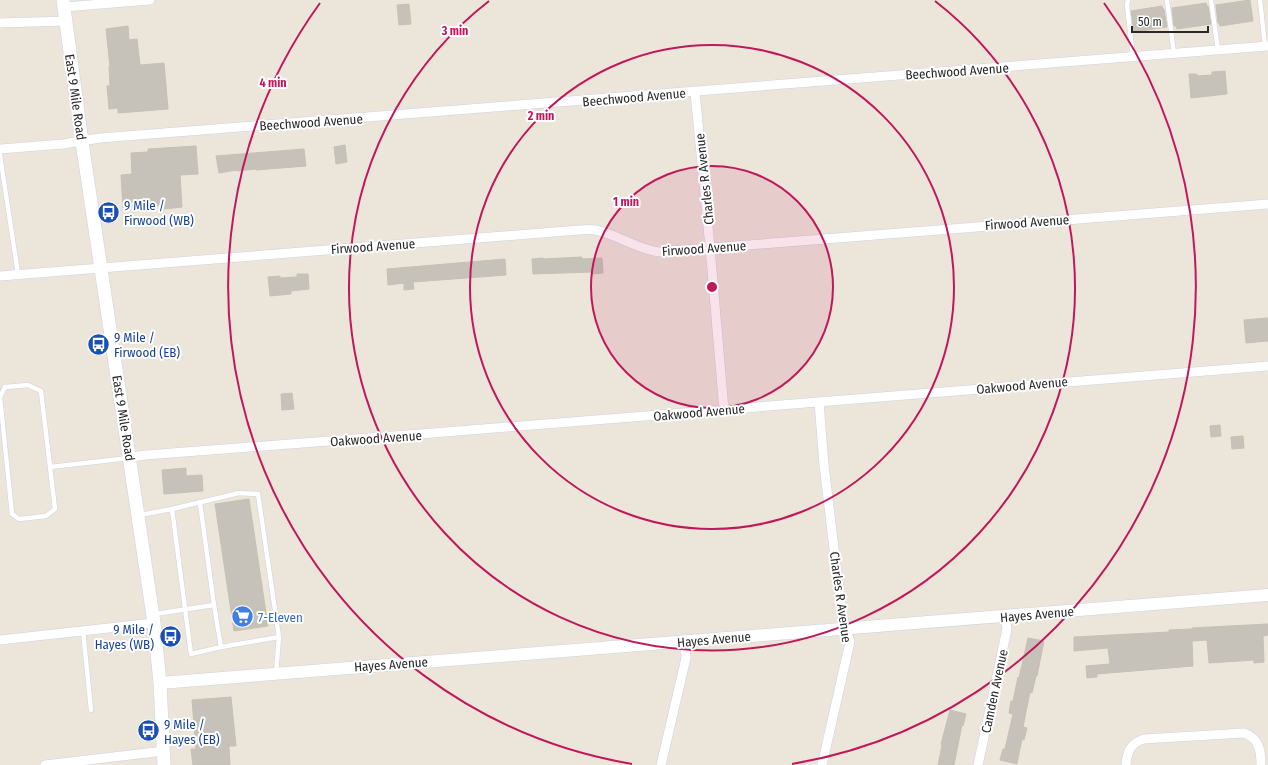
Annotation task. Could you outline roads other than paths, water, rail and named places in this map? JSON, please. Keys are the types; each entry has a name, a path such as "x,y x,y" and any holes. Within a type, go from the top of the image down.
{"main road":[{"name":"East 9 Mile Road","path":"63,3 82,142 154,619 160,683 164,765"}],"street":[{"path":"63,3 150,0"},
{"path":"0,23 66,21"},
{"name":"Beechwood Avenue","path":"0,149 82,142 100,138 1266,46"},
{"name":"Charles R Avenue","path":"695,92 724,410"},
{"name":"Firwood Avenue","path":"0,276 579,230 594,230 651,251 659,252 1268,204"},
{"name":"Oakwood Avenue","path":"130,457 433,434 1268,366"},
{"name":"Charles R Avenue","path":"819,402 836,572 842,615 850,642 822,765"},
{"name":"Hayes Avenue","path":"160,683 1268,595"},
{"name":"Camden Avenue","path":"978,765 1006,629 1005,616"},
{"path":"0,640 83,631 154,619"},
{"path":"661,765 686,658 685,642"},
{"path":"1126,765 1129,749 1133,744 1144,739 1244,733 1255,739 1258,746 1261,765"},
{"path":"45,765 164,751"}],"lane":[{"path":"1128,0 1127,6 1133,57"},
{"path":"1167,0 1174,54"},
{"path":"1211,0 1218,50"},
{"path":"1260,0 1266,46"},
{"path":"0,155 18,274"},
{"path":"28,385 42,391 50,467 55,509 46,516 19,519 12,514 0,397 5,387 28,385"},
{"path":"50,467 130,457"},
{"path":"139,515 200,503 239,493 258,494 279,637 276,673"},
{"path":"200,503 221,647"},
{"path":"172,509 191,654 279,637"},
{"path":"154,619 186,610 214,605"},
{"path":"83,631 92,710"}],"place":[{"name":"9 Mile / Firwood (WB)","path":"108,212"},
{"name":"9 Mile / Firwood (EB)","path":"98,344"},
{"name":"7-Eleven","path":"243,617"},
{"name":"9 Mile / Hayes (WB)","path":"170,636"},
{"name":"9 Mile / Hayes (EB)","path":"148,731"}]}
